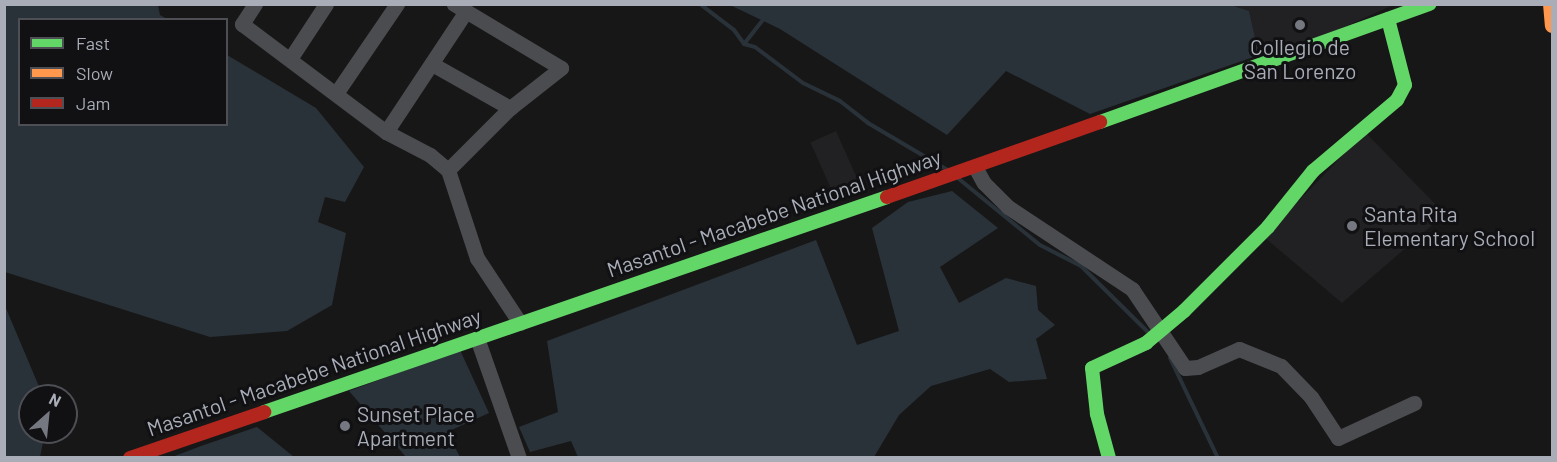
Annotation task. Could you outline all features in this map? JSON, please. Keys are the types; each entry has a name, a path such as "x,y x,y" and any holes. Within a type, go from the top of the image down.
{"main road":[{"name":"Masantol - Macabebe National Highway","path":"130,458 934,178 972,168 1397,13 1430,4"},
{"path":"1550,4 1552,26"},
{"path":"1109,458 1097,414 1092,368 1153,336 1212,284 1268,227 1313,171 1397,100 1405,85 1397,13"}],"street":[{"path":"255,4 242,24 337,92 386,132 430,155 448,170 477,258 520,323"},
{"path":"290,59 326,4"},
{"path":"337,92 397,4"},
{"path":"386,132 432,64 460,8 561,68 510,108 448,170"},
{"path":"432,64 510,108"},
{"path":"972,168 1008,207 1132,289 1153,336 1185,368 1198,367 1239,349 1281,366 1311,397 1338,438 1414,403"},
{"path":"477,338 519,458"}],"shaded area":[{"name":"Collegio de San Lorenzo","path":"1393,4 1316,40 1259,55 1249,11 1231,5"},
{"path":"4,5 158,5 160,15 165,18 18,18 18,126 228,126 228,56 316,108 364,167 345,202 325,197 318,222 346,233 332,305 287,331 210,337 5,272"},
{"path":"730,5 1231,5 1249,11 1259,55 1090,114 1006,71 947,135 780,29"},
{"path":"836,131 859,183 834,194 810,142"},
{"name":"Santa Rita Elementary School","path":"1365,132 1445,214 1342,303 1264,237"},
{"path":"952,191 998,228 940,267 959,303 1006,278 1036,286 1038,310 1055,325 1036,339 1047,379 1009,382 990,369 931,386 899,415 874,457 578,457 571,441 530,452 519,427 558,412 547,341 816,240 857,345 899,331 872,228 908,202"},
{"path":"5,306 38,384 18,384 18,444 43,444 40,457 5,457"},
{"path":"460,350 489,413 447,432 460,457 406,457 349,391"},
{"path":"257,427 294,457 172,457 201,446"}],"waterway":[{"path":"700,4 734,30 744,44 755,47 803,83 840,101 868,123 946,169"},
{"path":"744,44 765,17"},
{"path":"959,179 1040,245 1081,266 1148,332"},
{"path":"1170,358 1218,458"}],"traffic: fast":[{"path":"1100,122 1429,4"},
{"path":"1109,458 1097,414 1092,368 1146,343 1184,311 1268,227 1313,171 1397,100 1405,85 1388,19"},
{"path":"264,412 887,197"}],"traffic: slow":[{"path":"1550,4 1552,26"}],"traffic: jam":[{"path":"887,197 1100,122"},
{"path":"130,458 264,412"}],"place":[{"name":"Collegio de San Lorenzo","path":"1300,25"},
{"name":"Santa Rita Elementary School","path":"1352,226"},
{"name":"Sunset Place Apartment","path":"345,426"}]}
